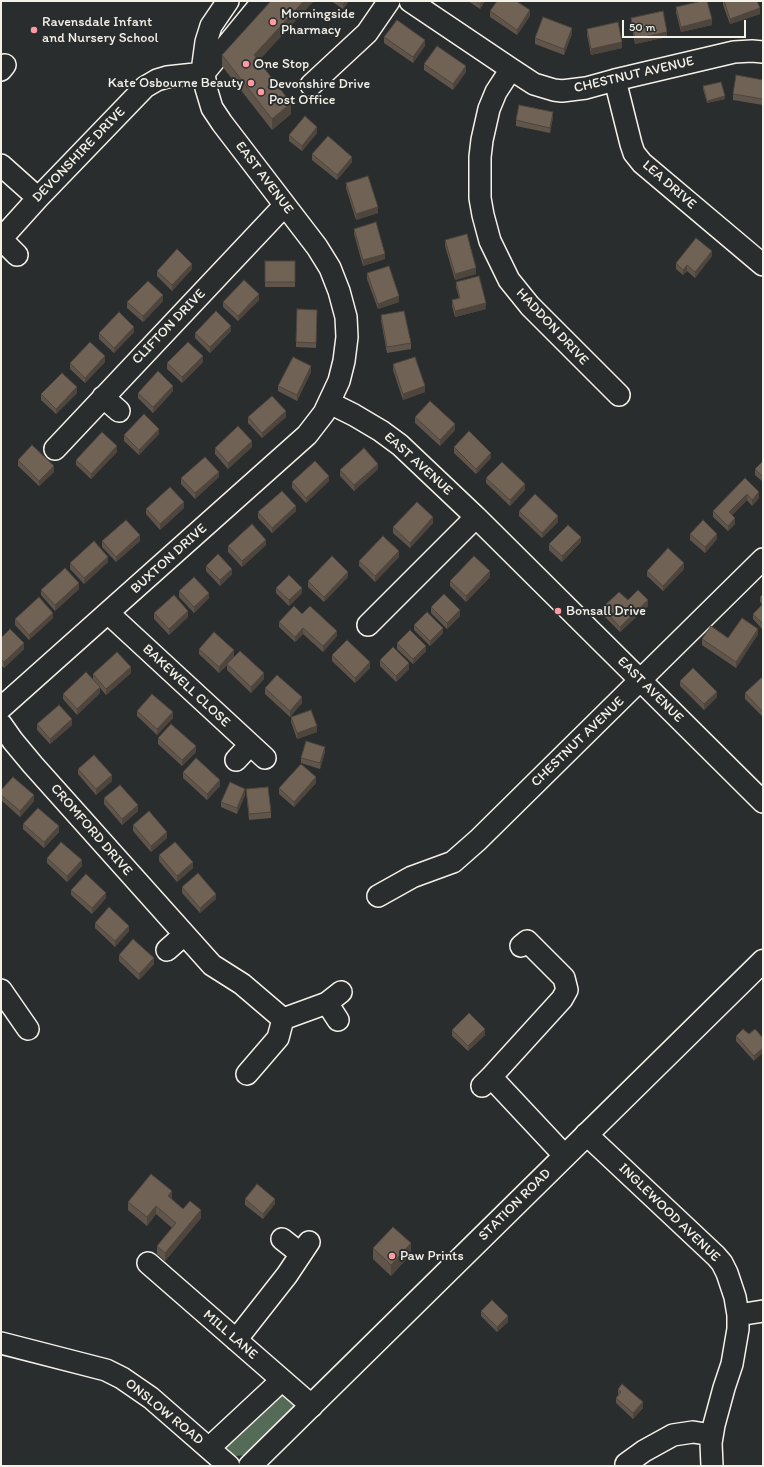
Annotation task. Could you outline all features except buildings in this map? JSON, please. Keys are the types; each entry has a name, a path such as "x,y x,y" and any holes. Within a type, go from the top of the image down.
{"main road":[{"name":"STATION ROAD","path":"250,1466 763,961"}],"street":[{"path":"204,73 204,50 208,33 217,16 228,1"},
{"path":"204,73 263,1"},
{"path":"311,85 367,33 389,1"},
{"name":"CHESTNUT AVENUE","path":"410,1 534,84 544,88 562,91 586,88 734,52 763,52"},
{"name":"HADDON DRIVE","path":"511,69 489,109 482,140 480,157 480,198 488,235 502,269 518,292 619,395"},
{"name":"DEVONSHIRE DRIVE","path":"1,239 38,198 146,87 157,80 167,77 204,73"},
{"name":"EAST AVENUE","path":"204,73 206,88 212,108 284,206 317,247 330,268 339,291 344,311 347,337 344,361 339,381 330,403 361,419 400,445 476,517 763,802"},
{"name":"LEA DRIVE","path":"615,80 631,144 634,152 642,163 763,265"},
{"path":"1,165 38,198"},
{"name":"CLIFTON DRIVE","path":"55,449 284,206"},
{"path":"1,239 17,255"},
{"path":"103,397 119,411"},
{"name":"BUXTON DRIVE","path":"1,708 302,439 330,403"},
{"path":"368,625 476,517"},
{"name":"CHESTNUT AVENUE","path":"378,896 412,877 453,862 478,840 763,559"},
{"name":"BAKEWELL CLOSE","path":"108,613 258,752 236,760"},
{"name":"CROMFORD DRIVE","path":"1,724 33,765 212,965 242,984 283,1019"},
{"path":"167,950 184,935"},
{"path":"521,946 527,941 564,978 568,990 562,999 486,1081 565,1156"},
{"path":"1,990 28,1029"},
{"path":"247,1074 278,1038 283,1019 335,1005"},
{"name":"INGLEWOOD AVENUE","path":"586,1134 722,1263 731,1285 738,1315 738,1329 735,1353 722,1393 712,1435 712,1466"},
{"path":"236,1340 274,1292 305,1248 282,1239"},
{"name":"MILL LANE","path":"148,1263 312,1406"},
{"path":"738,1315 763,1311"},
{"name":"ONSLOW ROAD","path":"1,1343 106,1370 122,1378 151,1398 229,1466"},
{"path":"209,1448 282,1380"},
{"path":"626,1464 651,1447 673,1435 693,1432 712,1435"}],"green space":[{"path":"284,1393 295,1402 296,1407 251,1455 234,1456 226,1452 225,1443 275,1396"}],"place":[{"name":"Morningside Pharmacy","path":"273,22"},
{"name":"Ravensdale Infant and Nursery School","path":"34,30"},
{"name":"One Stop","path":"246,64"},
{"name":"Kate Osbourne Beauty","path":"251,83"},
{"name":"Devonshire Drive Post Office","path":"261,92"},
{"name":"Bonsall Drive","path":"558,611"},
{"name":"Paw Prints","path":"392,1256"}]}
